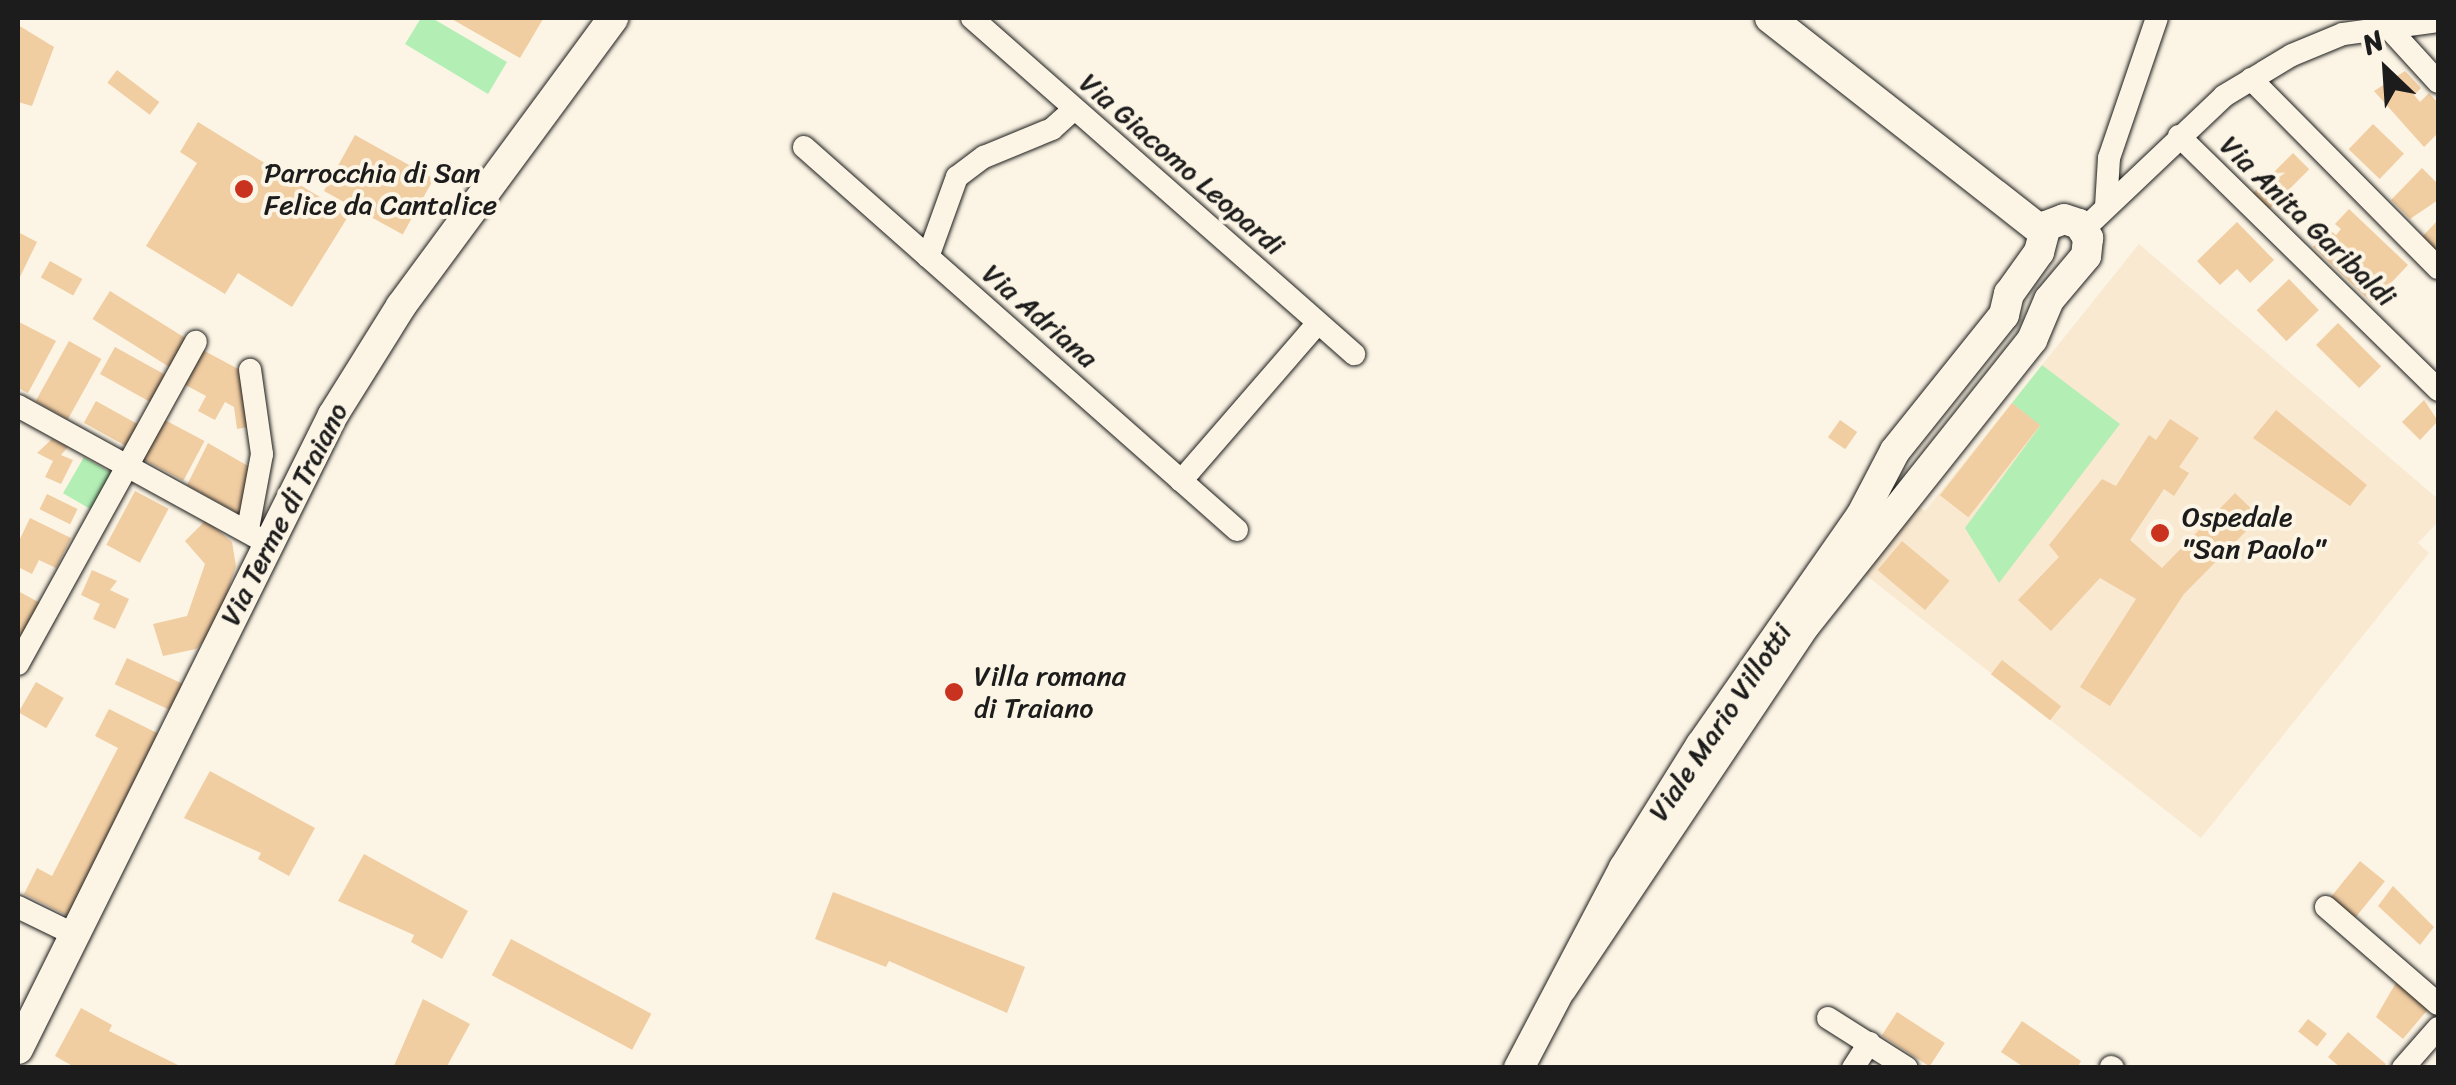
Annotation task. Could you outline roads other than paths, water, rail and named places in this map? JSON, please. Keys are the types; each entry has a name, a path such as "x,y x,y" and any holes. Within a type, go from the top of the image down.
{"street":[{"name":"Via Terme di Traiano","path":"18,1049 258,536 374,345 613,18"},
{"name":"Via Giacomo Leopardi","path":"972,18 1354,354"},
{"path":"1770,18 2041,242 2056,268 2079,264 2089,245 2084,229 2064,219 2041,242"},
{"path":"2106,207 2109,158 2157,18"},
{"path":"2084,229 2179,136 2251,80 2292,55 2386,25 2438,21"},
{"path":"2386,25 2438,82"},
{"path":"2251,80 2438,268"},
{"path":"928,257 957,177 984,157 1052,129 1074,109"},
{"name":"Via Anita Garibaldi","path":"2179,136 2438,390"},
{"name":"Via Adriana","path":"804,148 1237,530"},
{"name":"Viale Mario Villotti","path":"1518,1068 1624,868 1691,760 1861,516 1889,463 2004,315 2009,294 2041,242"},
{"name":"Viale Mario Villotti","path":"1562,988 1805,625 1912,485 2032,340 2049,300 2079,264"},
{"path":"1182,481 1318,323"},
{"path":"19,659 196,342"},
{"name":"Via Terme di Traiano","path":"250,370 262,454 258,536"},
{"path":"18,406 258,536"},
{"path":"1889,463 1912,485"},
{"path":"18,906 71,934"},
{"path":"2326,907 2438,1004"},
{"path":"1828,1018 1907,1068"},
{"path":"2403,1068 2438,1028"},
{"path":"1853,1068 1869,1043"}],"place":[{"name":"Parrocchia di San Felice da Cantalice","path":"244,189"},
{"name":"Ospedale \"San Paolo\"","path":"2160,533"},
{"name":"Villa romana di Traiano","path":"954,692"}]}
